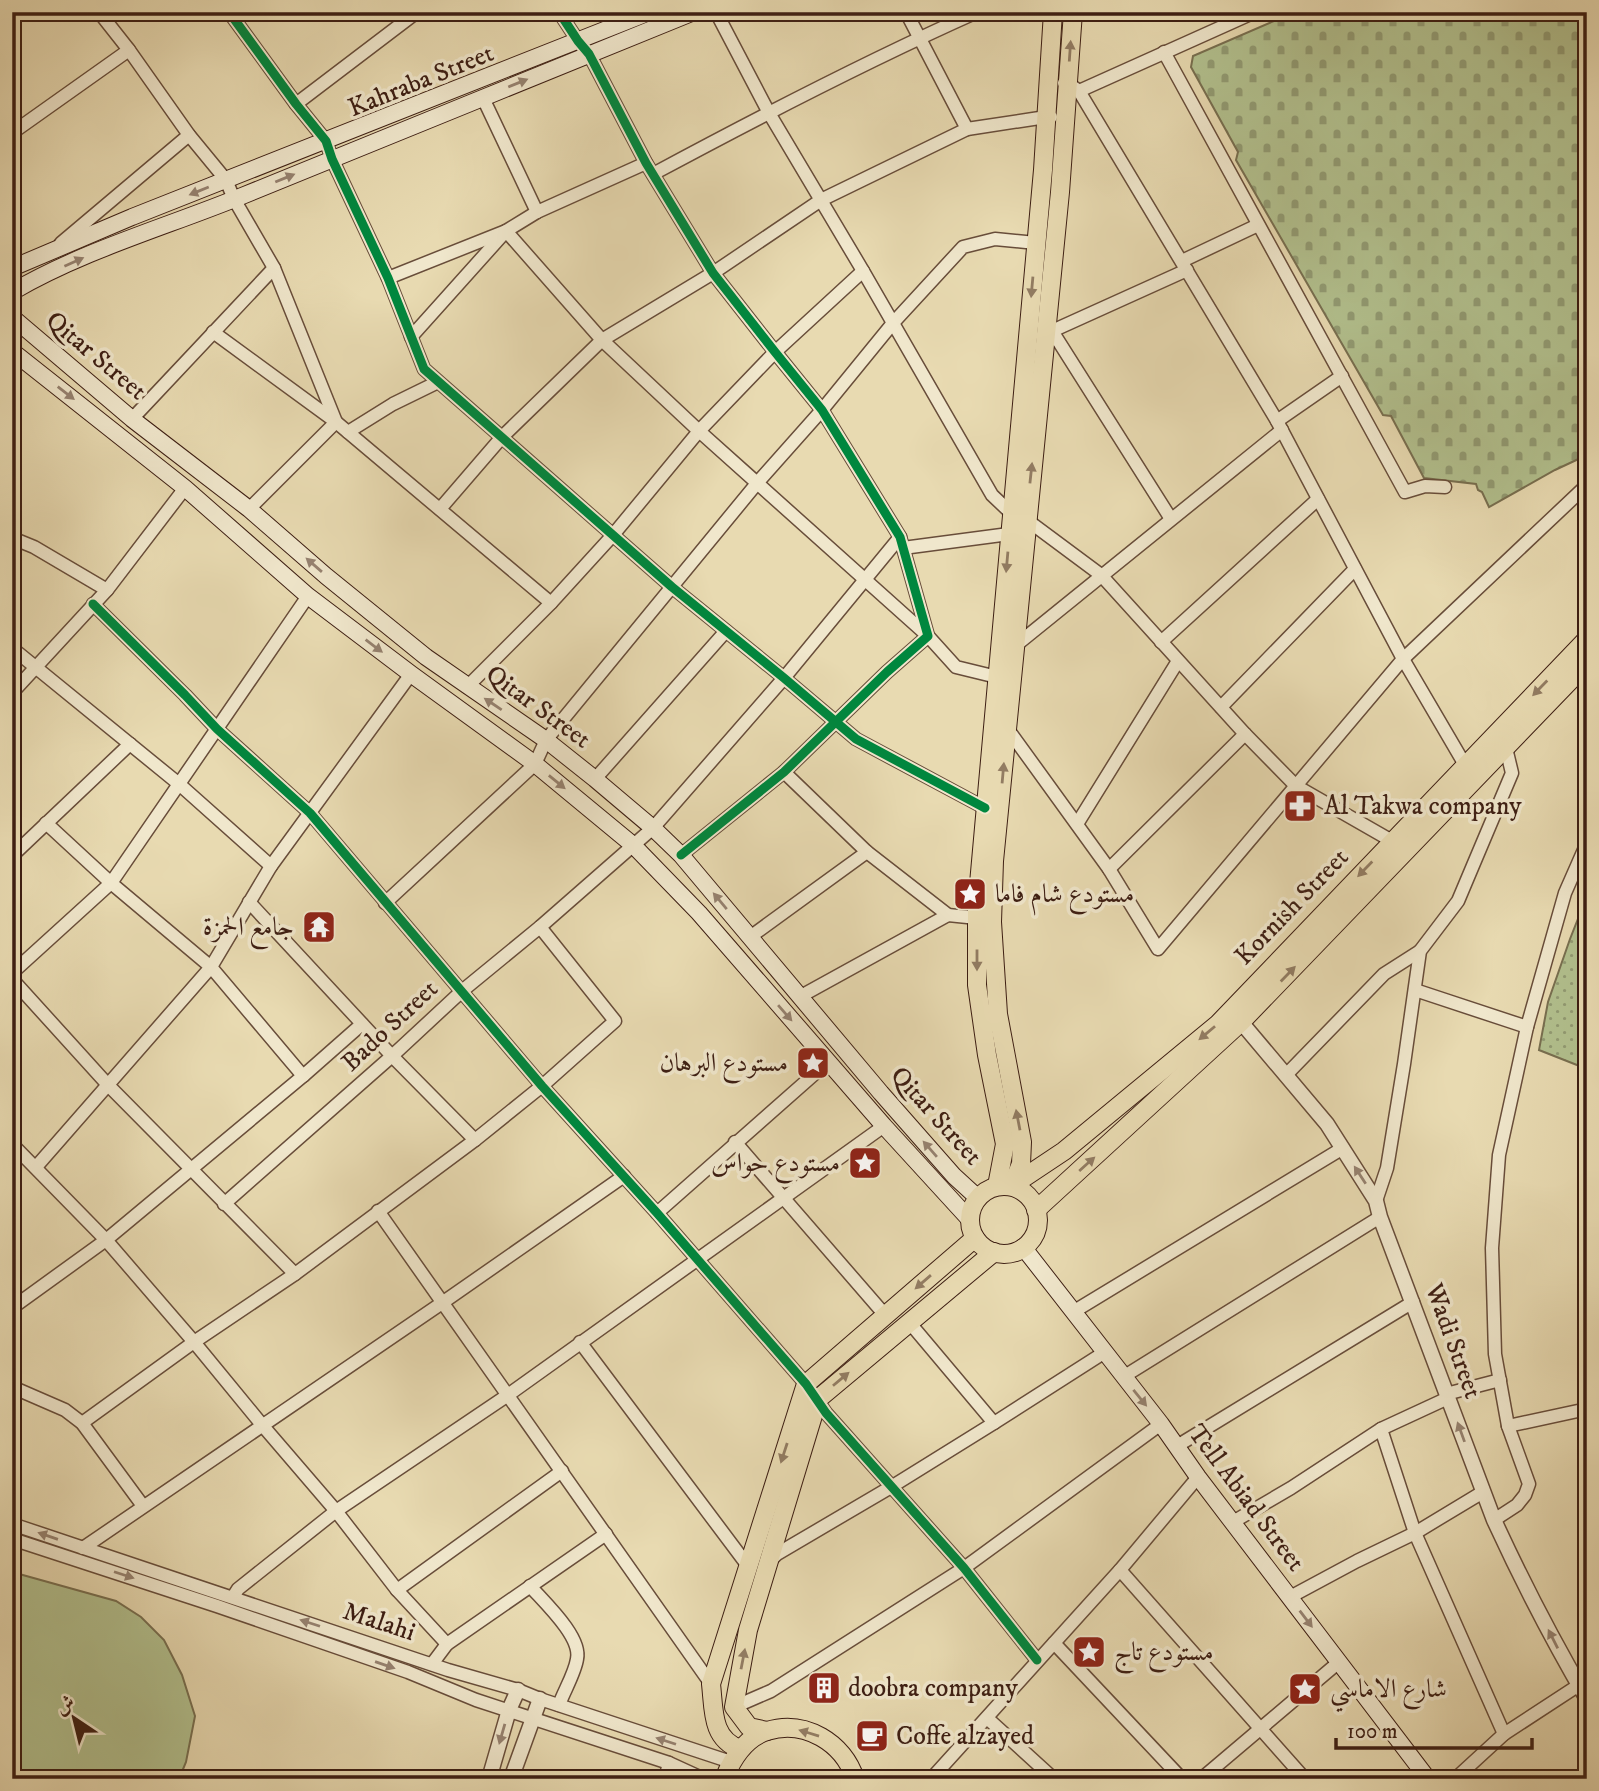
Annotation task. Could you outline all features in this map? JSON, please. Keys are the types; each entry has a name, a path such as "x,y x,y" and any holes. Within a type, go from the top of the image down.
{"main road":[{"name":"Kahraba Street","path":"12,268 650,12"},
{"name":"Kahraba Street","path":"12,292 101,250 234,199 694,12"},
{"path":"1004,1186 1026,1194 1032,1201 1038,1220 1031,1240 1023,1247 1012,1252 994,1252 975,1238 970,1220 973,1205 978,1198 987,1191 1004,1186 1021,1164 1022,1142 998,1014 992,922 994,861 1015,646 1019,516 1053,12"},
{"path":"1004,1186 1005,1143 987,1055 977,985 977,918 1009,534 1019,516 1049,327 1065,119 1073,87 1073,12"},
{"name":"Qitar Street","path":"12,317 132,419 249,509 426,657 546,740 653,828 681,855 908,1124 954,1176 978,1198"},
{"name":"Qitar Street","path":"14,356 186,488 308,596 535,764 633,845 699,913 884,1126 970,1220"},
{"name":"Kornish Street","path":"1036,1210 1241,1022 1470,772 1587,639"},
{"name":"Kornish Street","path":"1004,1186 1064,1151 1217,1024 1392,841 1470,772 1506,748 1587,663"},
{"path":"762,987 779,972"},
{"path":"732,1763 730,1745 715,1724 711,1684 806,1384 975,1238"},
{"name":"Tell Abiad Street","path":"1023,1247 1161,1423 1198,1476 1428,1779"},
{"path":"855,1779 851,1767 840,1751 825,1739 808,1731 789,1728 767,1731 749,1727 734,1707 748,1630 818,1399 994,1252"},
{"path":"730,1625 748,1630"},
{"path":"732,1763 754,1738 767,1731"}],"street":[{"path":"99,12 189,135 226,180 274,268 336,422"},
{"path":"296,104 417,12"},
{"path":"559,12 589,54 649,169 713,273 822,410 902,543 928,636"},
{"path":"716,12 769,113 992,495 1101,576 1296,786 1392,841"},
{"path":"906,12 968,129"},
{"path":"388,278 506,231 537,212 649,169 977,12"},
{"path":"1049,80 1073,87 1164,52 1253,13"},
{"path":"236,15 296,104 326,141 388,278 424,369 672,587 856,739 985,808"},
{"path":"12,133 129,50"},
{"path":"1164,52 1405,492 1425,486 1445,486"},
{"path":"1073,87 1184,265 1279,425 1403,659 1470,772"},
{"path":"483,97 537,212"},
{"path":"440,509 502,438 603,340 713,273 821,200 968,129 1046,117 1065,119"},
{"path":"53,251 189,135"},
{"path":"1171,519 1049,327 1184,265 1258,225"},
{"path":"411,337 506,231"},
{"path":"506,231 603,340 699,431 928,636 956,667 997,677"},
{"path":"385,903 535,764 546,740 758,482 822,410 893,323 964,247 995,239 1036,243"},
{"path":"132,419 274,268"},
{"path":"467,687 551,603 613,535 699,431 775,352 863,271"},
{"path":"214,332 336,422 551,603"},
{"path":"1015,646 1171,519 1279,425 1342,376"},
{"path":"348,432 393,404 438,382"},
{"path":"249,509 336,422"},
{"path":"1007,728 1109,869 1158,949 1403,659 1587,485"},
{"path":"12,693 107,590 186,488"},
{"path":"1161,642 1318,499"},
{"path":"902,543 1009,534"},
{"path":"12,538 34,547 107,590"},
{"name":"Bado Street","path":"224,1204 462,991 653,828 866,579 902,543"},
{"path":"1221,708 1355,569"},
{"path":"12,973 111,883 308,596"},
{"path":"93,604 217,729 310,813 542,1086 698,1259 806,1384 826,1413 964,1568 1037,1660"},
{"path":"595,779 726,631"},
{"path":"681,855 784,772 928,636"},
{"path":"12,648 179,785 271,866"},
{"path":"1077,824 1178,661"},
{"path":"36,1167 211,967 271,866 411,674"},
{"path":"1109,869 1245,734"},
{"path":"12,856 130,744"},
{"path":"1286,1074 1384,974 1420,951 1458,901 1512,773 1506,748"},
{"path":"784,772 867,852 948,915 977,918"},
{"path":"46,823 111,883 211,967 303,1076"},
{"path":"1494,1520 1517,1505 1529,1485 1508,1426 1495,1354 1492,1248 1499,1155 1527,1027 1565,893 1587,842"},
{"path":"750,937 867,852"},
{"path":"249,902 392,1056 475,1140"},
{"path":"801,996 948,915"},
{"path":"82,1423 194,1342 295,1274 475,1140 542,1086 615,1021 540,927"},
{"path":"1377,1201 1387,1168 1405,1064 1420,951"},
{"path":"12,979 108,1085 295,1274"},
{"path":"1415,990 1527,1027"},
{"name":"Wadi Street","path":"1241,1022 1327,1124 1377,1201 1380,1217 1494,1520 1511,1558 1587,1699"},
{"path":"12,1308 106,1240 362,1024"},
{"path":"657,1213 828,1062"},
{"path":"233,1597 237,1589 336,1511 508,1395 884,1126"},
{"path":"735,1142 885,1315"},
{"path":"1073,1312 1343,1148"},
{"path":"15,1153 36,1167 106,1240 336,1511 397,1590 447,1644"},
{"path":"83,1548 624,1176"},
{"path":"378,1211 711,1684"},
{"path":"1123,1377 1380,1217"},
{"path":"1177,1446 1413,1302"},
{"path":"909,1322 994,1423"},
{"path":"580,1342 748,1566"},
{"path":"768,1563 777,1554 891,1487 1104,1352"},
{"path":"1233,1522 1381,1429 1447,1396 1500,1380"},
{"path":"12,1387 65,1410 82,1423 144,1506"},
{"path":"1508,1426 1587,1409"},
{"path":"734,1707 771,1691 964,1568 1161,1423"},
{"path":"1381,1429 1415,1533 1504,1734"},
{"path":"397,1590 562,1471"},
{"path":"931,1779 1120,1570 1198,1476"},
{"path":"1290,1597 1415,1533 1483,1492"},
{"name":"Malahi","path":"12,1524 732,1763"},
{"path":"432,1664 447,1644 606,1534"},
{"name":"Malahi","path":"12,1539 230,1610 408,1672 477,1700 669,1763 704,1779"},
{"path":"1120,1570 1305,1779"},
{"path":"530,1586 569,1631 575,1642 578,1657 559,1705"},
{"path":"1054,1643 1181,1779"},
{"path":"1201,1779 1339,1662"},
{"path":"1455,1779 1504,1734 1579,1685"},
{"path":"489,1779 509,1710 518,1690"},
{"path":"511,1779 540,1699"},
{"path":"988,1718 1054,1779"},
{"path":"665,1779 669,1763"}],"green space":[{"path":"1295,12 1587,12 1587,455 1489,507 1476,484 1424,478 1391,416 1383,415 1236,160 1238,152 1191,67 1193,56"},
{"path":"1587,896 1587,1069 1539,1050 1548,1002"},
{"path":"12,1572 116,1601 141,1617 164,1640 182,1675 195,1716 186,1762 179,1779 12,1779"}],"cycle path":[{"path":"229,12 326,141 388,278 424,369 672,587 856,739 985,808"},
{"path":"559,12 589,54 646,163 713,273 822,410 900,537 928,636 784,772 681,855"},
{"path":"93,604 217,729 310,813 542,1086 657,1213 806,1384 826,1413 964,1568 1037,1660"}],"place":[{"name":"Al Takwa company","path":"1300,806"},
{"name":"مستودع شام فاما","path":"970,894"},
{"name":"جامع الحمزة","path":"319,927"},
{"name":"مستودع البرهان","path":"813,1063"},
{"name":"مستودع حواس","path":"865,1163"},
{"name":"مستودع تاج","path":"1089,1652"},
{"name":"doobra company","path":"824,1688"},
{"name":"شارع الاماسي","path":"1305,1689"},
{"name":"Coffe alzayed","path":"872,1736"}]}
